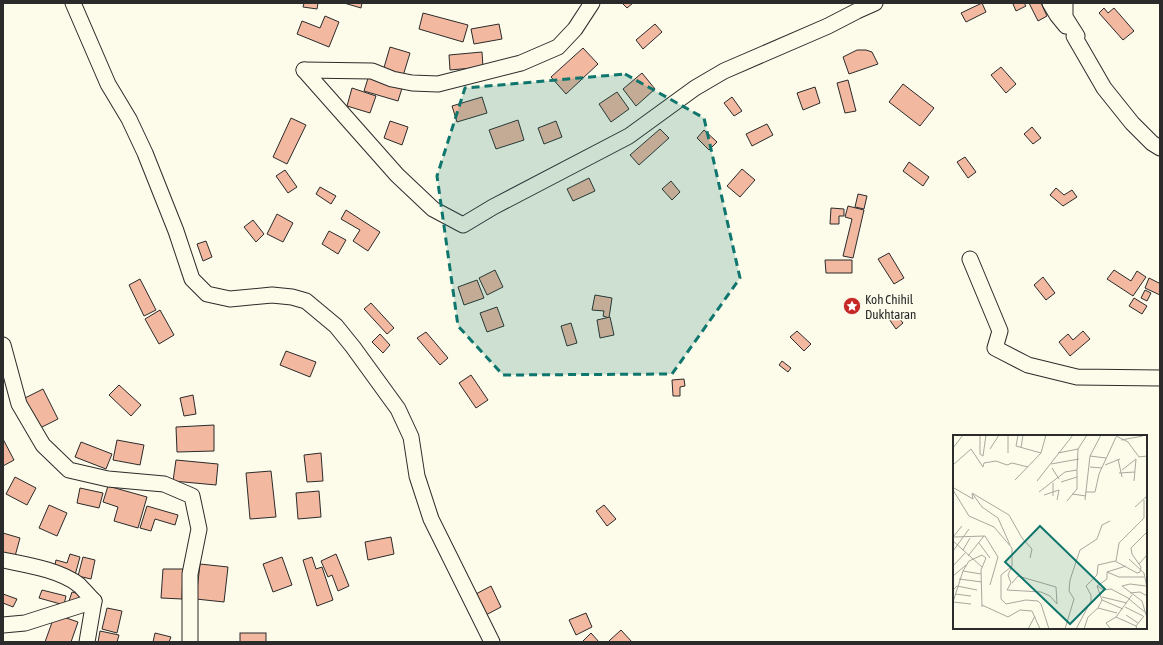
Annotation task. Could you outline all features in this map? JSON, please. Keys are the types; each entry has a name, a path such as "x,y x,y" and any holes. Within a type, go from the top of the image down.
{"street":[{"path":"73,3 108,84 129,119 145,153 176,231 192,279 207,294 230,300 272,295 292,297 306,301 336,326 398,409 411,437 417,476 430,519 492,642"},
{"path":"592,3 575,29 558,47 521,63 438,84 412,83 372,72 304,70 397,176 433,209 463,225 493,207 629,136 695,88 724,71 828,26 875,3"},
{"path":"1050,3 1057,16 1074,36 1104,88 1132,123 1160,148"},
{"path":"1065,3 1065,17 1077,36 1074,36"},
{"path":"970,259 1000,331 995,348 1028,365 1077,377 1160,378"},
{"path":"3,345 19,404 43,445 69,470 108,479 164,484 192,496 199,529 190,574 190,642"},
{"path":"3,560 38,567 67,578 79,585 94,601"},
{"path":"3,624 25,623 94,601"},
{"path":"87,642 94,601"}],"highlighted area":[{"path":"625,74 704,118 740,278 672,374 503,375 458,326 437,176 465,88"}],"building":[{"path":"304,3 318,3 317,9 303,7"},
{"path":"344,3 362,3 361,8"},
{"path":"622,3 633,3 627,8"},
{"path":"982,3 986,12 966,22 961,13"},
{"path":"1024,3 1026,6 1016,11 1013,4"},
{"path":"1029,3 1041,3 1047,16 1038,21"},
{"path":"1104,8 1108,13 1114,8 1134,31 1123,40 1099,13"},
{"path":"423,13 468,25 463,42 419,29"},
{"path":"325,16 339,22 329,47 297,34 302,21 320,28"},
{"path":"499,24 502,39 474,44 471,29"},
{"path":"655,24 662,32 643,49 636,40"},
{"path":"390,47 410,53 403,76 383,71"},
{"path":"583,48 598,64 566,94 551,77"},
{"path":"857,50 872,52 878,64 849,74 843,57"},
{"path":"482,52 483,67 450,70 449,55"},
{"path":"1001,67 1016,84 1006,93 991,75"},
{"path":"642,73 655,89 636,106 623,89"},
{"path":"369,75 403,85 398,101 364,91"},
{"path":"848,80 856,111 845,113 837,83"},
{"path":"903,84 934,108 920,126 889,102"},
{"path":"815,87 820,103 803,110 797,93"},
{"path":"352,88 376,96 370,113 347,106"},
{"path":"617,92 629,109 611,122 599,104"},
{"path":"482,97 487,113 457,122 452,106"},
{"path":"732,97 742,111 734,116 724,103"},
{"path":"291,118 306,125 287,164 273,157"},
{"path":"518,120 524,140 496,149 489,130"},
{"path":"390,121 408,127 402,145 384,138"},
{"path":"556,121 562,137 544,144 538,128"},
{"path":"767,124 773,135 752,146 746,134"},
{"path":"1032,127 1041,138 1033,144 1024,134"},
{"path":"660,129 669,138 639,165 630,155"},
{"path":"704,130 717,142 709,150 697,138"},
{"path":"965,157 976,172 968,178 957,162"},
{"path":"909,162 929,177 923,186 903,171"},
{"path":"742,169 755,180 740,197 727,186"},
{"path":"285,170 297,187 288,193 276,176"},
{"path":"589,178 595,191 573,201 567,189"},
{"path":"671,181 680,192 672,200 662,189"},
{"path":"320,187 336,196 331,204 316,194"},
{"path":"1056,188 1064,195 1072,190 1077,197 1063,206 1050,195"},
{"path":"858,194 867,196 864,209 855,207"},
{"path":"848,206 864,210 853,258 843,256 852,219 845,217"},
{"path":"831,208 844,209 844,216 839,216 839,224 830,224"},
{"path":"346,210 380,232 368,251 353,241 360,230 341,219"},
{"path":"277,214 293,223 283,242 267,234"},
{"path":"253,220 264,234 256,242 244,227"},
{"path":"329,231 346,240 338,254 322,244"},
{"path":"206,241 212,257 203,261 197,244"},
{"path":"889,253 904,278 894,284 878,259"},
{"path":"825,260 852,260 852,273 826,273"},
{"path":"495,270 503,287 487,295 479,278"},
{"path":"1114,270 1131,281 1137,271 1146,277 1133,296 1107,279"},
{"path":"1043,277 1055,293 1046,300 1034,285"},
{"path":"1149,278 1159,283 1160,281 1160,295 1145,288"},
{"path":"140,279 156,310 144,316 129,285"},
{"path":"477,280 484,298 464,305 458,287"},
{"path":"1145,290 1151,293 1147,301 1141,298"},
{"path":"595,295 612,298 609,318 603,316 604,311 592,310"},
{"path":"1134,298 1147,306 1142,314 1129,306"},
{"path":"371,303 394,328 387,334 364,309"},
{"path":"497,307 504,326 487,332 480,313"},
{"path":"160,310 174,335 159,344 145,319"},
{"path":"896,314 903,323 896,329 889,319"},
{"path":"610,317 614,335 600,338 597,320"},
{"path":"571,323 577,343 567,346 561,326"},
{"path":"797,331 811,344 804,351 790,337"},
{"path":"1083,331 1090,339 1070,356 1059,342 1068,334 1073,340"},
{"path":"426,332 448,358 440,365 417,338"},
{"path":"380,334 390,345 383,353 372,342"},
{"path":"286,351 316,362 310,377 280,365"},
{"path":"782,361 791,368 788,372 779,365"},
{"path":"471,375 488,400 476,408 459,383"},
{"path":"684,379 685,386 680,387 680,396 673,396 672,380"},
{"path":"119,385 141,405 131,416 109,395"},
{"path":"43,389 58,419 36,430 21,400"},
{"path":"193,395 196,414 184,416 180,398"},
{"path":"214,425 214,451 177,452 176,427"},
{"path":"3,439 14,460 3,466"},
{"path":"117,440 144,445 140,465 113,460"},
{"path":"81,442 112,454 106,469 75,457"},
{"path":"321,453 323,481 307,482 304,455"},
{"path":"176,460 218,464 216,485 173,481"},
{"path":"271,471 276,517 250,519 246,473"},
{"path":"15,477 36,488 27,505 6,494"},
{"path":"108,486 147,497 138,528 114,521 118,507 103,502"},
{"path":"80,488 103,493 99,508 77,503"},
{"path":"319,491 321,517 298,519 296,493"},
{"path":"49,505 67,513 57,536 39,528"},
{"path":"604,505 616,519 607,526 596,511"},
{"path":"147,506 178,515 175,525 155,519 151,531 140,528"},
{"path":"3,533 20,538 14,560 3,557"},
{"path":"391,537 394,554 368,560 365,542"},
{"path":"70,554 80,557 75,575 54,569 56,560 67,563"},
{"path":"336,554 349,586 338,591 332,575 328,577 321,561"},
{"path":"83,557 95,560 91,579 78,576"},
{"path":"282,557 292,585 273,592 263,564"},
{"path":"312,557 316,569 322,567 333,600 317,606 303,560"},
{"path":"200,564 228,567 224,602 196,599"},
{"path":"163,569 183,569 182,599 161,598"},
{"path":"491,586 501,607 484,616 474,595"},
{"path":"42,590 66,596 64,605 39,598"},
{"path":"72,592 80,594 78,603 69,601"},
{"path":"3,594 17,599 13,607 3,603"},
{"path":"107,608 122,611 117,633 102,629"},
{"path":"586,613 592,627 576,635 569,620"},
{"path":"55,614 78,622 71,642 45,642"},
{"path":"621,630 632,642 609,641"},
{"path":"100,631 119,635 117,642 98,642"},
{"path":"155,633 171,637 169,642 153,642"},
{"path":"240,633 266,633 266,642 240,642"},
{"path":"591,633 599,642 582,642"}],"place":[{"name":"Koh Chihil Dukhtaran","path":"852,306"}]}
